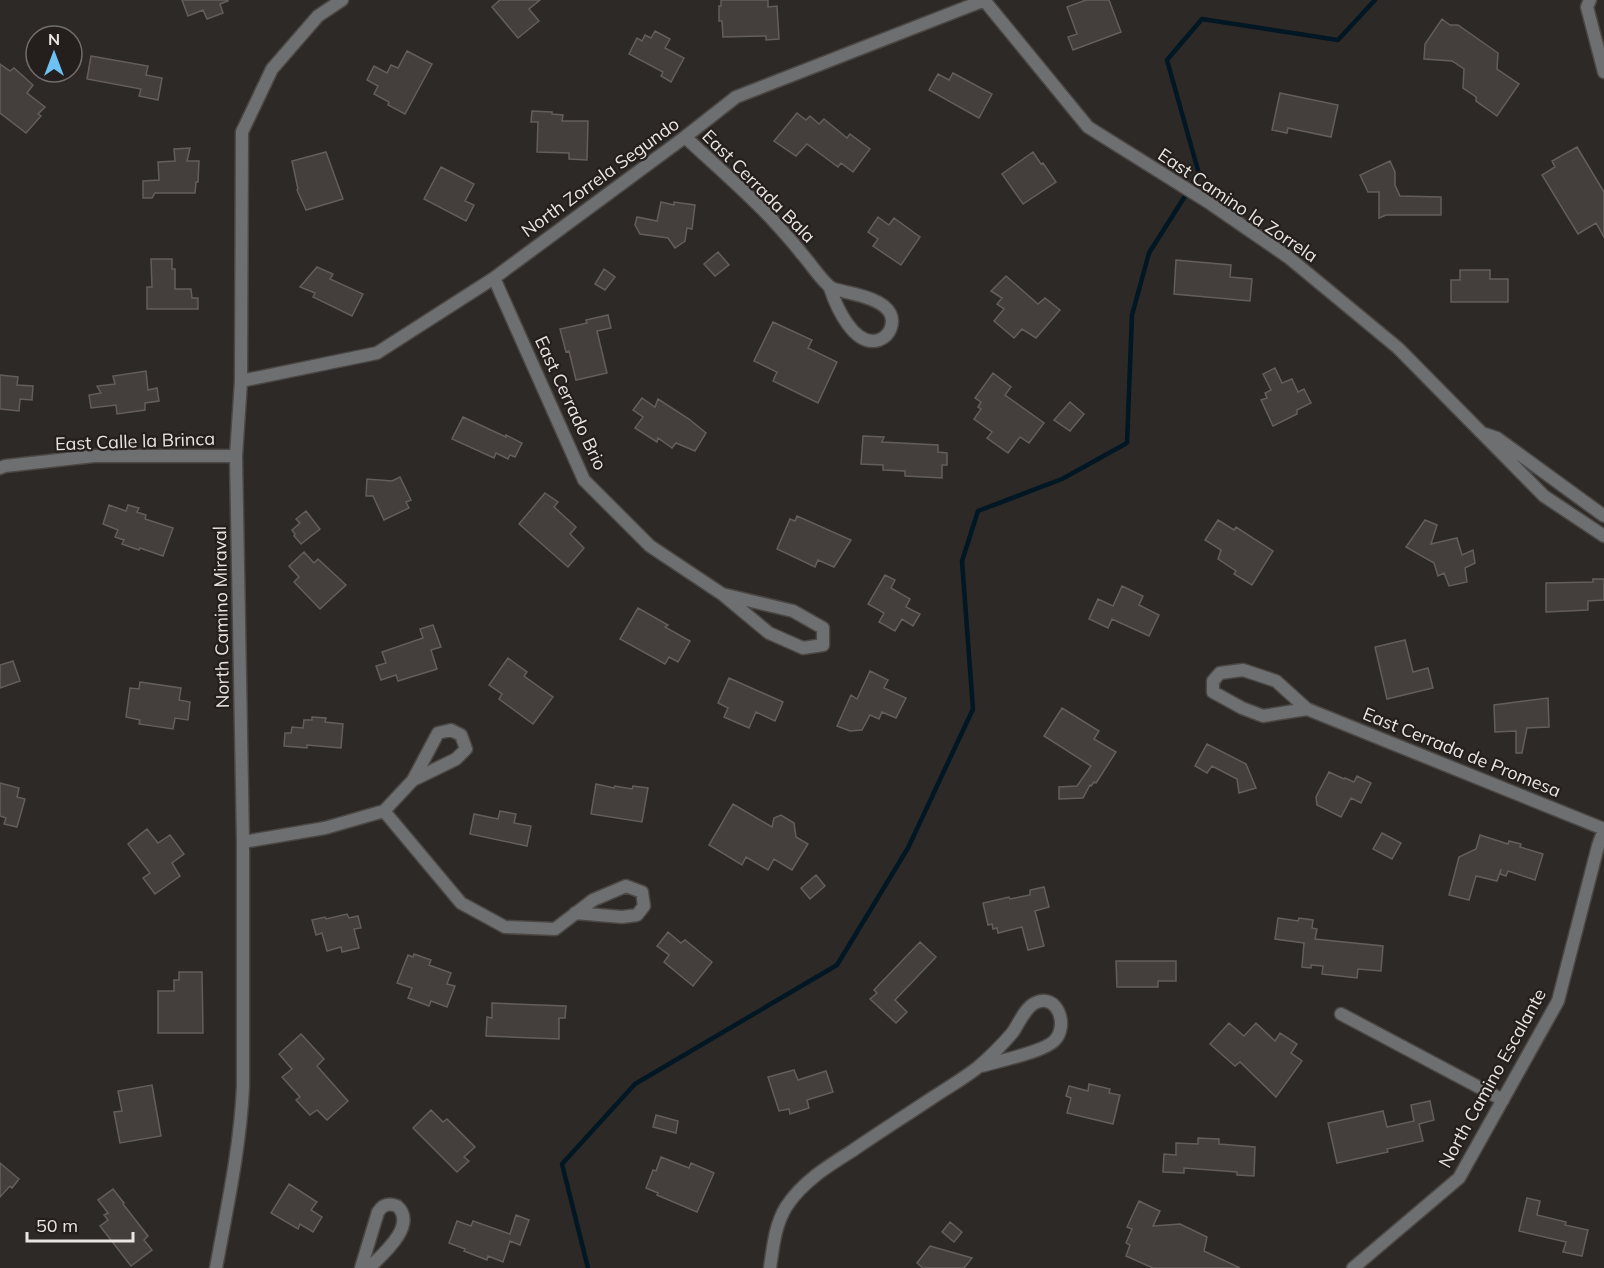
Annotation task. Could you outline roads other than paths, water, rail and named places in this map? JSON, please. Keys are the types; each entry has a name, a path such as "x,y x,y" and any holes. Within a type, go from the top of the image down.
{"street":[{"name":"North Camino Miraval","path":"216,1268 234,1172 241,1116 243,1067 243,842 236,456 241,381 242,132 272,69 318,16 342,0"},
{"name":"North Zorrela Segundo","path":"241,381 377,353 494,278 736,97 984,0"},
{"name":"East Camino la Zorrela","path":"984,0 1088,127 1211,204 1288,257 1398,348 1544,496 1604,536"},
{"path":"1590,0 1587,7 1604,72"},
{"name":"East Cerrada Bala","path":"685,137 768,215 797,247 830,288 836,304 856,333 863,339 872,341 886,336 892,320 885,307 875,301 830,288"},
{"name":"East Cerrado Brio","path":"494,278 584,480 650,546 722,594 769,633 803,648 823,645 823,628 793,611 722,594"},
{"name":"East Camino la Zorrela","path":"1481,433 1497,438 1604,516"},
{"name":"East Calle la Brinca","path":"0,468 94,456 236,456"},
{"name":"East Cerrada de Promesa","path":"1307,709 1263,716 1242,708 1213,692 1213,681 1220,673 1243,670 1276,681 1307,709 1604,829"},
{"path":"243,842 326,828 384,811 413,780 438,733 451,730 461,735 466,749 456,759 413,780"},
{"path":"384,811 461,903 505,927 555,929 575,913 593,900 626,885 642,892 644,906 637,915 622,917 575,913"},
{"name":"North Camino Escalante","path":"1353,1268 1459,1178 1558,1001 1604,829"},
{"path":"770,1268 775,1235 780,1220 795,1196 807,1183 836,1161 978,1067 1011,1034 1032,1005 1044,1001 1056,1007 1062,1021 1055,1041 1039,1049 978,1067"},
{"path":"1341,1014 1503,1100"},
{"path":"362,1268 378,1212 388,1204 398,1206 404,1218 402,1229 369,1268"}],"waterway":[{"path":"588,1268 562,1164 635,1084 837,965 908,848 973,709 962,561 978,511 1062,479 1127,443 1132,315 1149,253 1199,174 1167,60 1202,19 1338,40 1375,0"}]}
